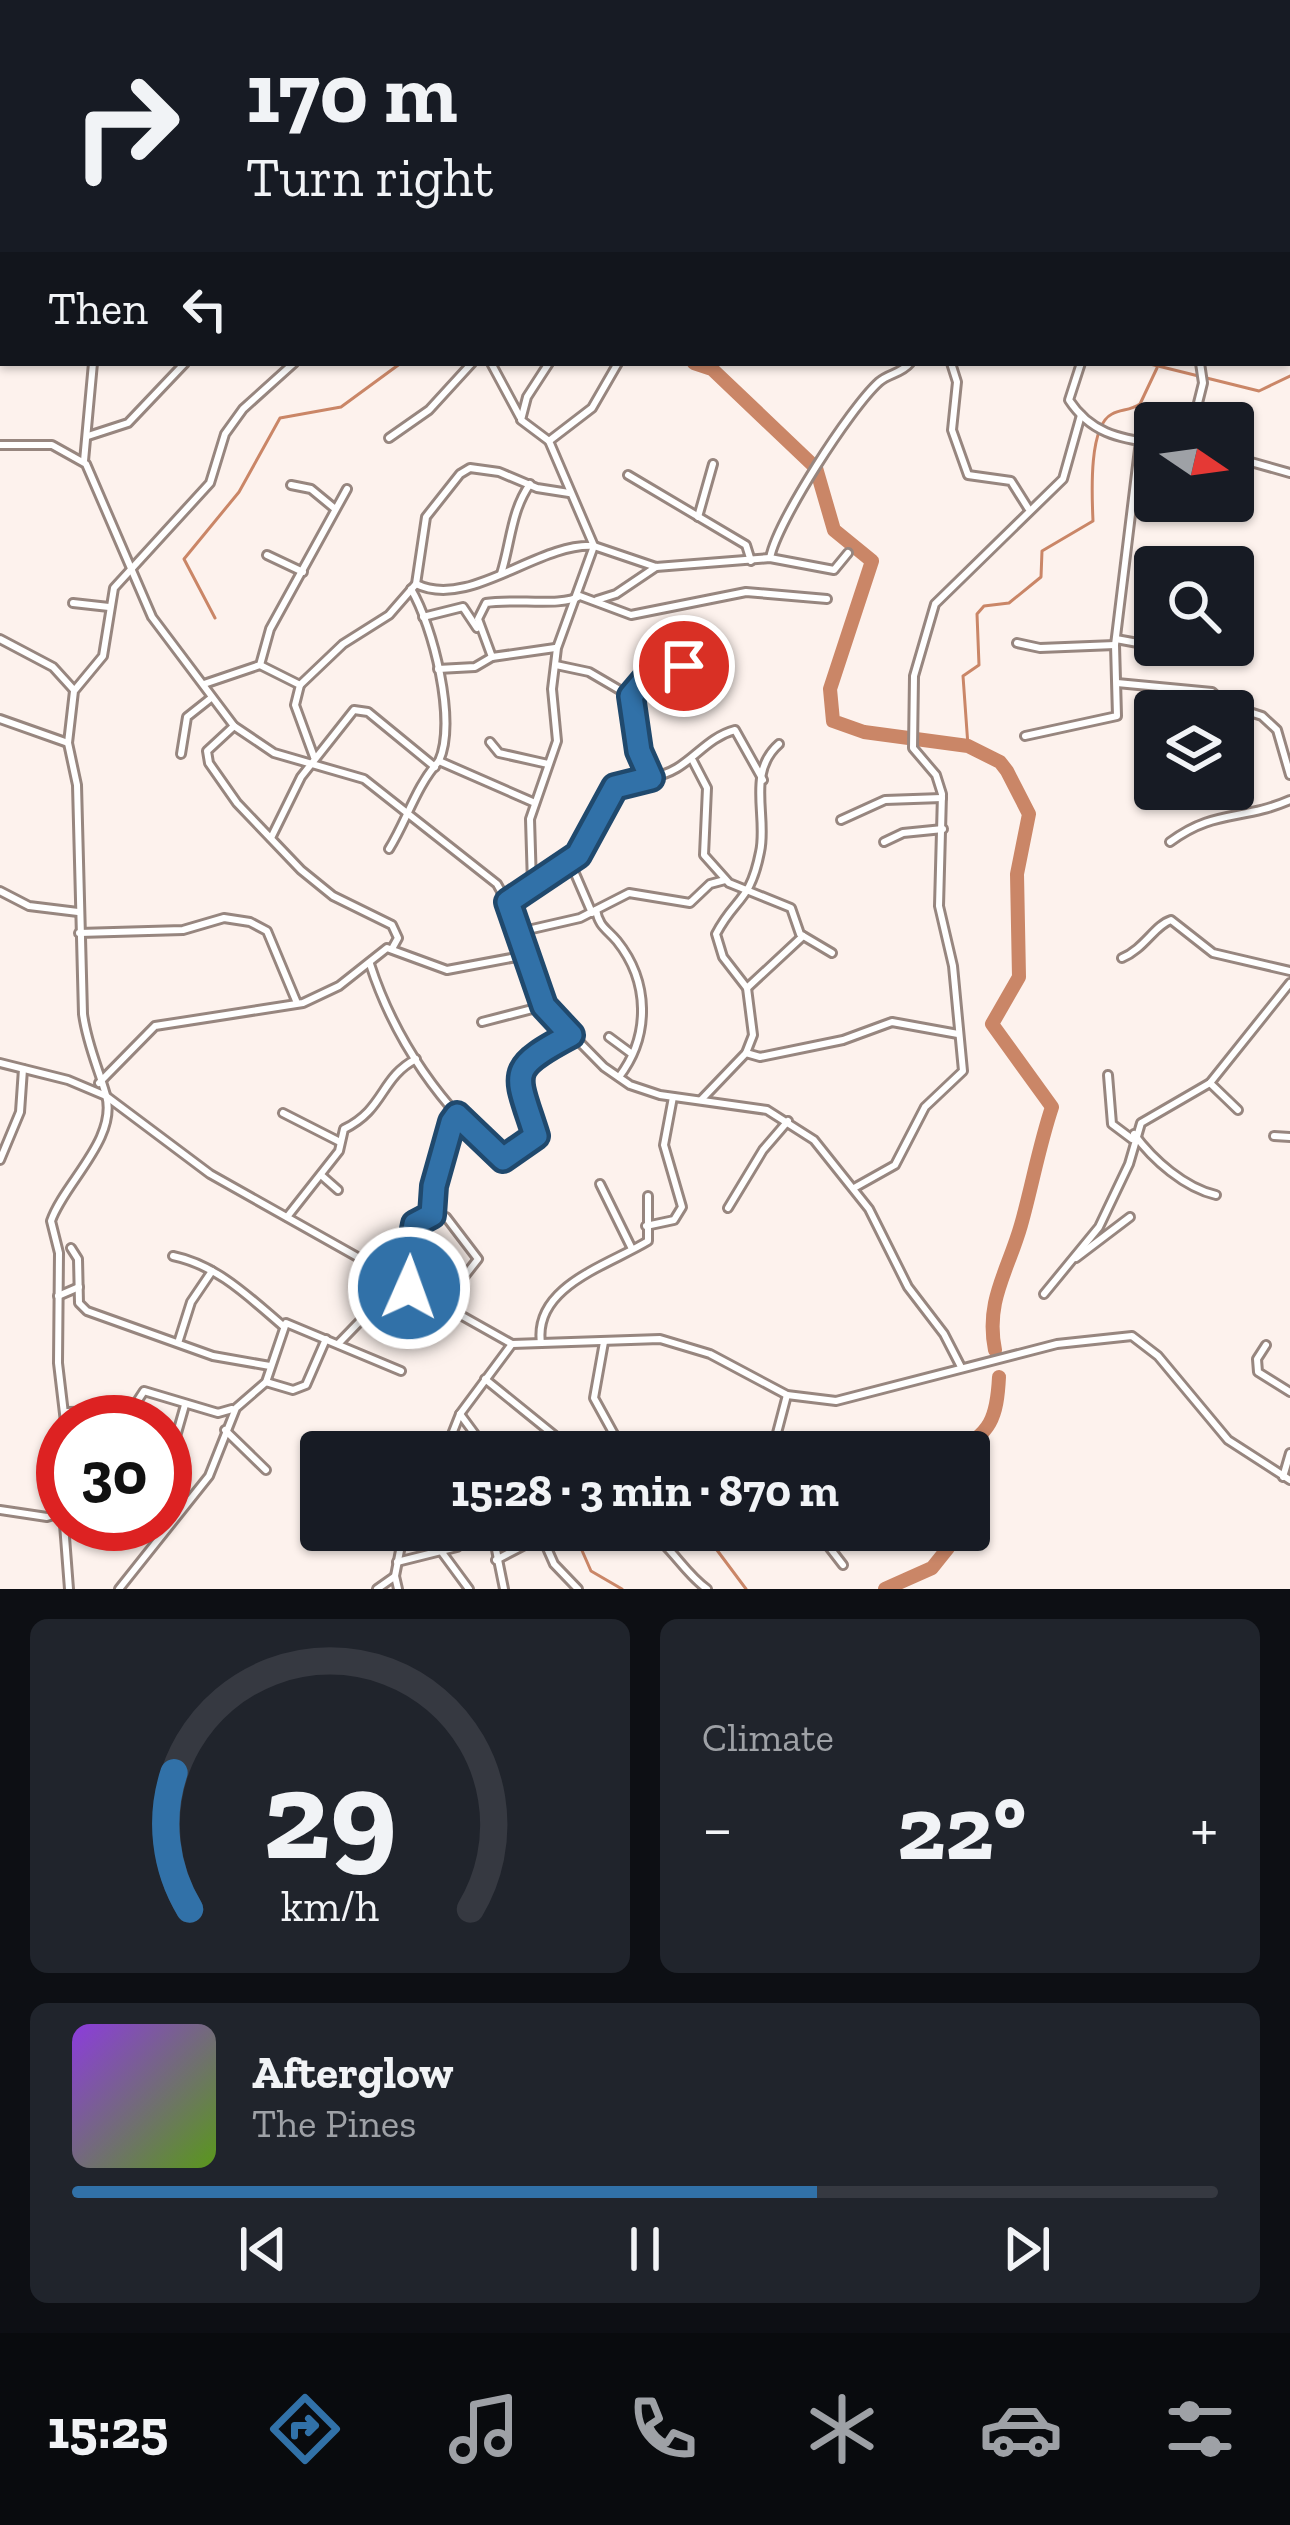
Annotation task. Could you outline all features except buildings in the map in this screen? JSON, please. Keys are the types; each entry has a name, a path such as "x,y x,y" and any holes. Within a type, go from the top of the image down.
{"street":[{"path":"93,366 84,461 160,630 234,726 263,748 313,759 364,779 471,859 508,902 544,1006 619,1077 673,1097 747,1104 788,1121 814,1140 880,1227 908,1287 944,1334 961,1367"},
{"path":"88,436 128,423 182,366"},
{"path":"63,1395 58,1252 51,1221 106,1118 106,1096 86,1039 78,912 78,798 68,743 74,691 103,656 114,588 210,483 225,434 243,409 291,366"},
{"path":"389,438 438,402 469,366"},
{"path":"493,366 521,420 549,441 593,546 554,664 557,741 535,803 532,884"},
{"path":"521,420 527,398 547,366"},
{"path":"549,441 592,408 616,366"},
{"path":"770,558 778,533 812,476 874,387 906,366"},
{"path":"952,366 957,382 952,430 968,475 1011,482 1028,508"},
{"path":"1080,366 1068,395 1081,416 1100,433 1134,440"},
{"path":"1197,402 1200,366"},
{"path":"854,1188 895,1165 925,1107 960,1078 953,966 939,906 942,798 936,775 913,748 917,661 935,604 1070,469 1081,416"},
{"path":"0,445 52,446 84,461"},
{"path":"1254,463 1290,473"},
{"path":"698,517 713,464"},
{"path":"389,849 424,777 437,764 448,721 414,587 426,517 460,474 479,469 573,494"},
{"path":"628,476 746,545 751,561"},
{"path":"500,577 513,540 515,505 530,484"},
{"path":"291,485 311,489 334,508"},
{"path":"260,665 270,629 347,489"},
{"path":"1025,736 1114,720 1115,642 1134,489"},
{"path":"414,587 434,590 500,577 563,545 593,546 656,567 770,558 834,571 848,553"},
{"path":"267,555 303,572"},
{"path":"597,600 616,594 656,567"},
{"path":"313,759 295,704 300,685 343,644 389,615 414,587"},
{"path":"478,629 486,603 526,598 568,602 580,596 631,615 746,592 826,599"},
{"path":"73,603 109,607"},
{"path":"423,617 463,607 493,657"},
{"path":"0,638 68,677 74,691"},
{"path":"1017,643 1040,648 1134,644"},
{"path":"438,669 485,666 493,657 557,648"},
{"path":"554,664 589,671 631,696"},
{"path":"204,684 260,665 300,685"},
{"path":"651,778 639,751 631,696 653,670 684,666"},
{"path":"68,677 85,674"},
{"path":"1117,683 1212,692 1225,704 1262,716 1277,730 1290,775"},
{"path":"181,754 187,717 212,698"},
{"path":"271,838 313,759 354,710 364,710 437,764 535,803"},
{"path":"0,719 68,743"},
{"path":"99,1083 155,1026 297,1003 338,986 398,938 392,926 333,896 271,838 208,763 207,751 234,726"},
{"path":"508,902 570,862 592,834 610,792 622,782 651,778 694,761 735,730 763,780"},
{"path":"490,742 499,753 548,764"},
{"path":"700,1100 746,1053 753,1035 748,988 716,938 750,894 762,845 756,801 779,744"},
{"path":"694,761 707,788 700,849 725,880 791,908 803,936 832,953"},
{"path":"841,820 884,800 942,798"},
{"path":"1170,842 1213,817 1246,818 1290,800"},
{"path":"884,842 903,832 943,829"},
{"path":"570,862 600,925 619,944 644,990 632,1054 619,1077"},
{"path":"519,932 594,911 629,893 690,903 710,884 725,880"},
{"path":"0,891 29,906 78,912"},
{"path":"79,933 121,936 183,930 215,919 250,922 267,931 297,1003"},
{"path":"1122,958 1144,946 1159,925 1171,920 1213,953 1290,970"},
{"path":"748,988 803,936"},
{"path":"393,946 447,970 527,955"},
{"path":"370,964 384,1009 416,1059 457,1115 503,1159 536,1136 518,1089 521,1071 538,1053 571,1035"},
{"path":"1044,1294 1104,1218 1129,1164 1134,1137 1150,1117 1189,1100 1210,1083 1290,982"},
{"path":"482,1022 544,1006"},
{"path":"746,1053 760,1058 843,1040 892,1022 958,1034"},
{"path":"609,1036 632,1054"},
{"path":"287,1217 321,1175 344,1129 379,1105 391,1075 416,1059"},
{"path":"0,1063 106,1096 210,1174 406,1287 445,1302 512,1344 660,1340 692,1347 787,1395 854,1400 1058,1344 1132,1336 1158,1356 1228,1440 1286,1479 1290,1453"},
{"path":"0,1160 20,1112 23,1069"},
{"path":"1108,1075 1112,1124 1191,1186 1216,1195"},
{"path":"1210,1083 1238,1110"},
{"path":"646,1226 674,1220 682,1207 664,1145 673,1097"},
{"path":"283,1113 340,1142"},
{"path":"432,1215 434,1186 457,1115"},
{"path":"728,1208 788,1121"},
{"path":"1274,1136 1290,1137"},
{"path":"321,1175 338,1190"},
{"path":"600,1184 632,1249"},
{"path":"541,1343 538,1322 546,1307 605,1259 648,1241 648,1196"},
{"path":"338,1344 368,1314 406,1287 412,1230 420,1217 432,1215 456,1224 478,1259 445,1302"},
{"path":"1073,1260 1101,1244 1130,1217"},
{"path":"70,1248 78,1259 79,1303 88,1311 224,1359 270,1366"},
{"path":"173,1256 213,1270 283,1326"},
{"path":"178,1343 191,1302 213,1270"},
{"path":"58,1296 79,1287"},
{"path":"283,1326 291,1323 401,1371"},
{"path":"118,1589 209,1476 236,1408 266,1382 283,1326"},
{"path":"266,1382 293,1390 306,1384 326,1339"},
{"path":"604,1342 594,1398 612,1431"},
{"path":"453,1431 460,1414 512,1344"},
{"path":"1266,1345 1258,1372 1290,1392"},
{"path":"485,1378 549,1431"},
{"path":"778,1431 787,1395"},
{"path":"192,1407 218,1413 236,1408"},
{"path":"460,1414 473,1431"},
{"path":"225,1430 266,1470"},
{"path":"0,1510 36,1515"},
{"path":"66,1551 69,1589"},
{"path":"398,1589 399,1551"},
{"path":"397,1562 441,1551 470,1589"},
{"path":"495,1551 504,1589"},
{"path":"496,1560 511,1551"},
{"path":"549,1551 554,1564 578,1589"},
{"path":"674,1551 691,1577 707,1589"},
{"path":"832,1551 843,1564"},
{"path":"377,1589 395,1576"}],"waterway":[{"path":"215,618 184,559 239,492 280,418 341,407 397,366"},
{"path":"703,366 712,369 816,468 834,530 872,561 830,689 833,721 864,732 968,746 1000,762 1029,814 1017,874 1019,977 992,1024 1052,1107 995,1301 995,1350"},
{"path":"1158,366 1259,391 1290,376"},
{"path":"968,746 963,676 979,665 977,614 984,606 1009,603 1041,577 1042,551 1093,521 1093,463 1099,432 1112,414 1140,404 1157,368"},
{"path":"984,1431 996,1403 999,1377"},
{"path":"582,1551 591,1571 622,1589"},
{"path":"718,1551 746,1589"},
{"path":"885,1589 932,1568 946,1551"}],"route":[{"path":"409,1288 403,1286 407,1246 420,1217 432,1215 431,1199 452,1122 457,1115 465,1120 503,1159 534,1140 518,1089 521,1071 538,1053 571,1035 544,1006 508,902 578,855 615,787 651,778 639,751 631,696 653,670 684,666"}]}
